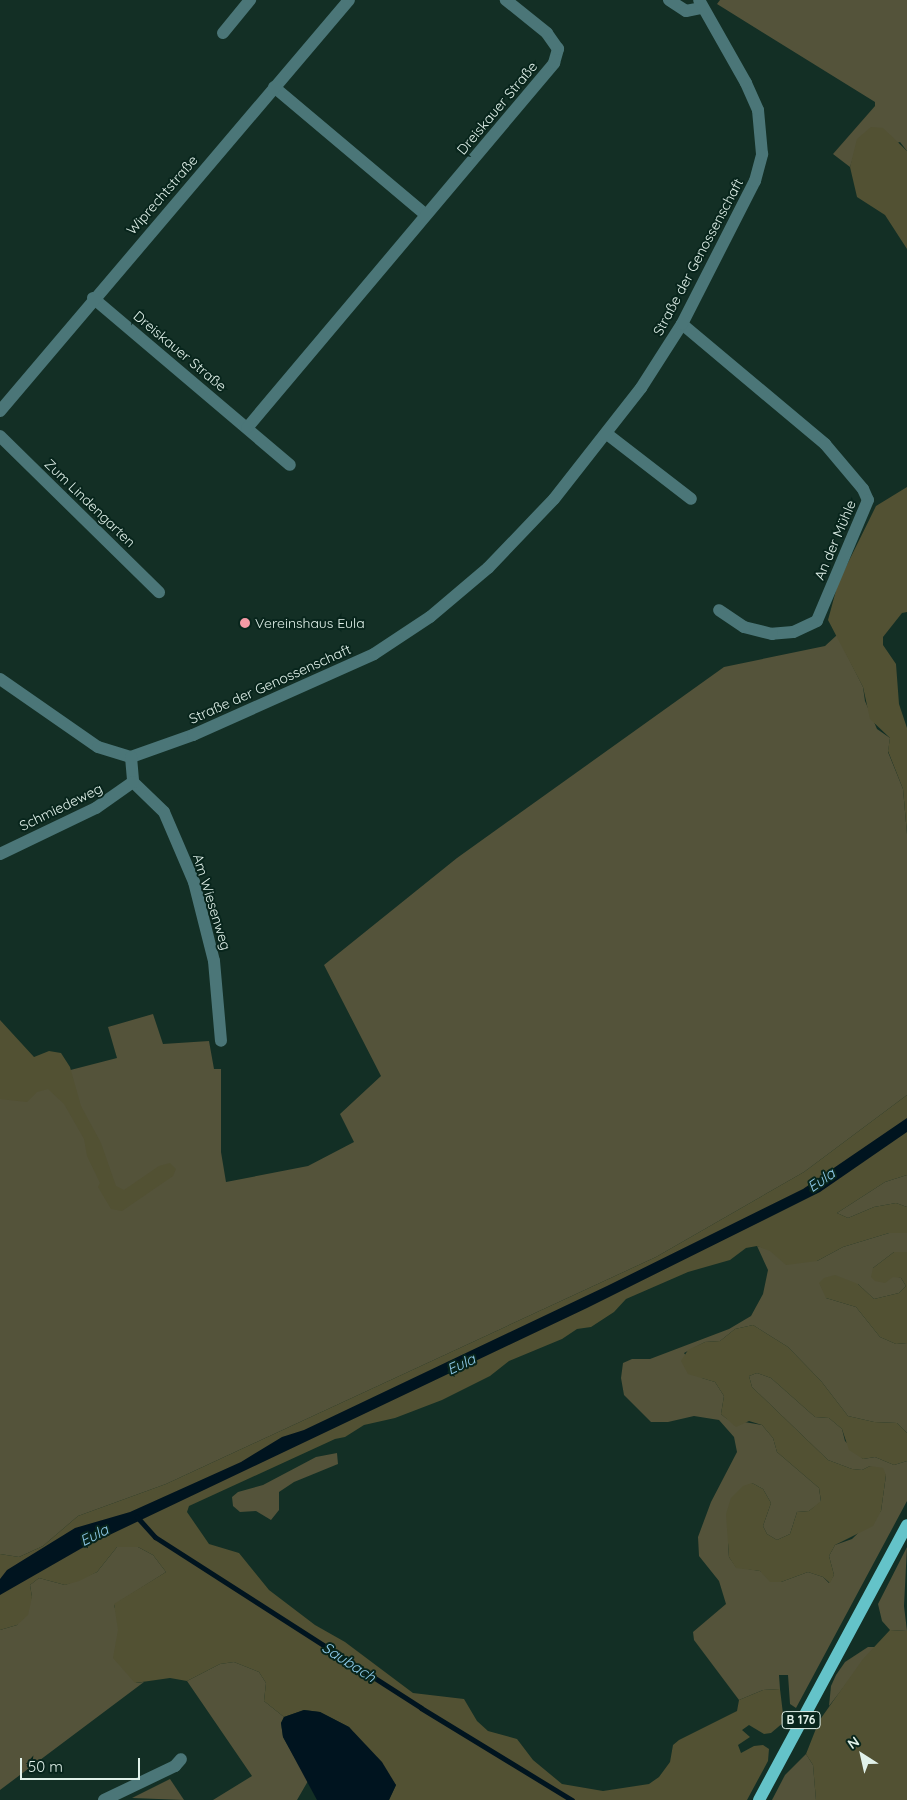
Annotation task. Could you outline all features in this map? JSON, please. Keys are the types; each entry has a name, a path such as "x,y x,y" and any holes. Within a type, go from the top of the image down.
{"main road":[{"name":"B 176","path":"759,1800 907,1525"}],"street":[{"path":"223,33 250,0"},
{"name":"Wiprechtstraße","path":"0,411 93,298 349,0"},
{"name":"Dreiskauer Straße","path":"247,428 425,214 554,63 558,49 547,33 506,0"},
{"path":"669,0 686,12 701,4"},
{"name":"Straße der Genossenschaft","path":"130,757 210,728 374,654 430,617 488,568 554,499 607,434 682,324 755,181 762,154 758,110 746,83 701,4"},
{"path":"274,87 425,214"},
{"name":"Dreiskauer Straße","path":"93,298 290,465"},
{"name":"An der Mühle","path":"682,324 825,444 858,483 868,500 817,621 799,630 772,634 744,627 719,610"},
{"path":"607,434 691,499"},
{"name":"Zum Lindengarten","path":"0,436 159,592"},
{"path":"0,679 98,747 130,757 133,782"},
{"name":"Schmiedeweg","path":"0,854 96,808 133,782"},
{"name":"Am Wiesenweg","path":"133,782 164,812 194,882 214,961 221,1041"},
{"path":"104,1800 175,1766 181,1759"}],"shaded area":[{"path":"720,0 907,0 907,151 900,142 853,158 850,167 833,154 875,106 875,102 717,4"},
{"path":"871,127 883,128 907,151 907,249 885,215 857,197 850,167 857,139"},
{"path":"907,487 907,612 902,613 883,637 883,645 896,664 899,704 907,728 907,834 903,789 888,751 890,738 870,719 863,687 828,620 838,583 876,506"},
{"path":"837,635 863,687 865,701 877,729 890,738 888,752 903,789 907,834 907,1095 804,1172 656,1257 166,1484 78,1516 43,1546 19,1557 0,1554 0,1095 55,1074 117,1058 108,1027 153,1014 163,1044 209,1041 214,1069 221,1069 221,1152 226,1182 308,1166 354,1142 340,1114 381,1076 324,965 457,858 724,667 825,646"},
{"path":"0,1020 34,1057 49,1051 61,1053 70,1067 81,1106 101,1143 116,1186 124,1190 159,1166 170,1163 176,1169 173,1176 122,1211 111,1209 98,1187 100,1183 87,1156 84,1139 64,1104 48,1089 37,1092 27,1102 0,1099"},
{"path":"907,1095 907,1175 885,1182 837,1213 848,1218 874,1207 896,1203 907,1207 907,1233 889,1233 843,1247 817,1261 786,1265 770,1251 757,1246 746,1248 730,1260 688,1272 626,1299 614,1312 591,1327 577,1329 562,1339 509,1361 490,1376 442,1400 395,1418 364,1425 345,1437 335,1439 189,1506 187,1512 209,1544 239,1553 269,1590 315,1625 345,1642 413,1693 464,1699 477,1721 488,1731 517,1739 533,1760 562,1784 603,1791 649,1784 659,1777 670,1762 673,1745 679,1740 737,1711 739,1700 763,1690 780,1689 784,1722 771,1733 764,1734 749,1725 742,1730 750,1737 738,1745 741,1753 754,1746 763,1745 769,1749 768,1761 747,1800 389,1800 396,1785 349,1727 320,1712 304,1710 284,1717 264,1701 266,1683 259,1672 234,1662 220,1664 187,1681 170,1678 135,1683 113,1658 118,1630 114,1604 166,1572 153,1555 138,1547 117,1547 97,1572 79,1581 65,1585 39,1578 30,1585 32,1597 28,1615 17,1625 0,1630 0,1554 19,1557 43,1546 78,1516 166,1484 656,1257 804,1172"},
{"path":"907,1175 907,1207 896,1203 874,1207 848,1218 837,1213 885,1182"},
{"path":"889,1233 907,1233 907,1252 894,1252 873,1268 901,1278 906,1286 899,1293 874,1299 858,1284 826,1298 856,1307 880,1337 896,1344 907,1343 907,1433 897,1423 874,1422 848,1416 821,1381 788,1347 753,1325 735,1329 720,1341 705,1342 684,1353 702,1378 715,1382 724,1396 721,1414 727,1419 762,1425 773,1438 777,1452 819,1488 821,1502 809,1511 797,1512 790,1534 777,1540 767,1534 763,1526 771,1503 763,1489 752,1483 728,1544 729,1557 736,1567 760,1571 781,1582 808,1572 823,1577 829,1583 834,1575 829,1556 835,1545 852,1539 881,1511 886,1475 870,1466 862,1470 852,1469 828,1460 752,1387 749,1376 757,1373 771,1378 815,1417 829,1418 842,1429 845,1441 863,1459 875,1457 894,1465 907,1461 907,1501 796,1708 790,1704 788,1675 779,1675 780,1689 763,1690 739,1700 694,1640 693,1632 726,1604 719,1581 699,1556 698,1537 711,1502 737,1452 734,1437 719,1420 694,1416 668,1422 651,1422 624,1395 621,1378 623,1363 632,1359 650,1359 729,1329 751,1316 763,1294 768,1270 757,1246 817,1261 843,1247"},
{"path":"894,1252 907,1252 907,1343 896,1344 880,1337 856,1307 826,1298 819,1283 824,1278 835,1275 858,1284 874,1299 899,1293 906,1286 901,1278 893,1277 885,1283 875,1281 871,1277 873,1268"},
{"path":"753,1325 788,1347 821,1381 848,1416 874,1422 897,1423 907,1433 907,1461 894,1465 875,1457 863,1459 849,1450 842,1429 829,1418 815,1417 771,1378 757,1373 749,1376 752,1387 828,1460 852,1469 862,1470 870,1466 883,1468 886,1475 881,1511 873,1526 835,1545 829,1556 834,1575 830,1583 823,1577 808,1572 781,1582 770,1582 760,1571 736,1568 729,1557 726,1514 731,1498 743,1486 752,1483 763,1489 771,1503 763,1526 767,1534 777,1540 790,1534 797,1512 809,1511 821,1501 819,1488 777,1452 773,1438 762,1425 749,1421 736,1427 721,1414 724,1396 715,1382 688,1374 681,1361 688,1350 705,1342 720,1341 735,1329"},
{"path":"337,1453 338,1464 294,1482 279,1492 279,1510 271,1520 256,1511 240,1512 233,1506 232,1497 238,1492 263,1485 316,1457"},
{"path":"117,1547 138,1547 153,1555 166,1572 114,1605 136,1683 144,1682 0,1790 0,1630 17,1625 32,1597 30,1585 39,1578 65,1585 97,1572"},
{"path":"907,1547 904,1606 907,1631 890,1630 882,1621 878,1604"},
{"path":"890,1630 907,1631 907,1800 816,1800 813,1765 806,1754 819,1721 863,1659"},
{"path":"868,1647 875,1647 829,1706 831,1686 836,1675 845,1662"},
{"path":"234,1662 259,1672 266,1683 264,1701 284,1717 281,1723 283,1737 308,1781 297,1800 213,1800 252,1776 187,1681 220,1664"},
{"path":"806,1754 813,1765 816,1800 772,1800 785,1775"},
{"path":"170,1779 184,1800 132,1798"}],"water":[{"name":"Eula","path":"907,1118 907,1132 820,1192 587,1308 82,1548 0,1595 0,1579 7,1570 75,1528 130,1512 241,1462 282,1437 304,1430 607,1286 803,1189"},
{"path":"304,1710 320,1712 349,1727 382,1762 396,1785 389,1800 317,1800 283,1737 281,1723 284,1717"}],"waterway":[{"name":"Saubach","path":"137,1517 155,1537 421,1708 572,1800"}],"place":[{"name":"Vereinshaus Eula","path":"245,623"}]}
